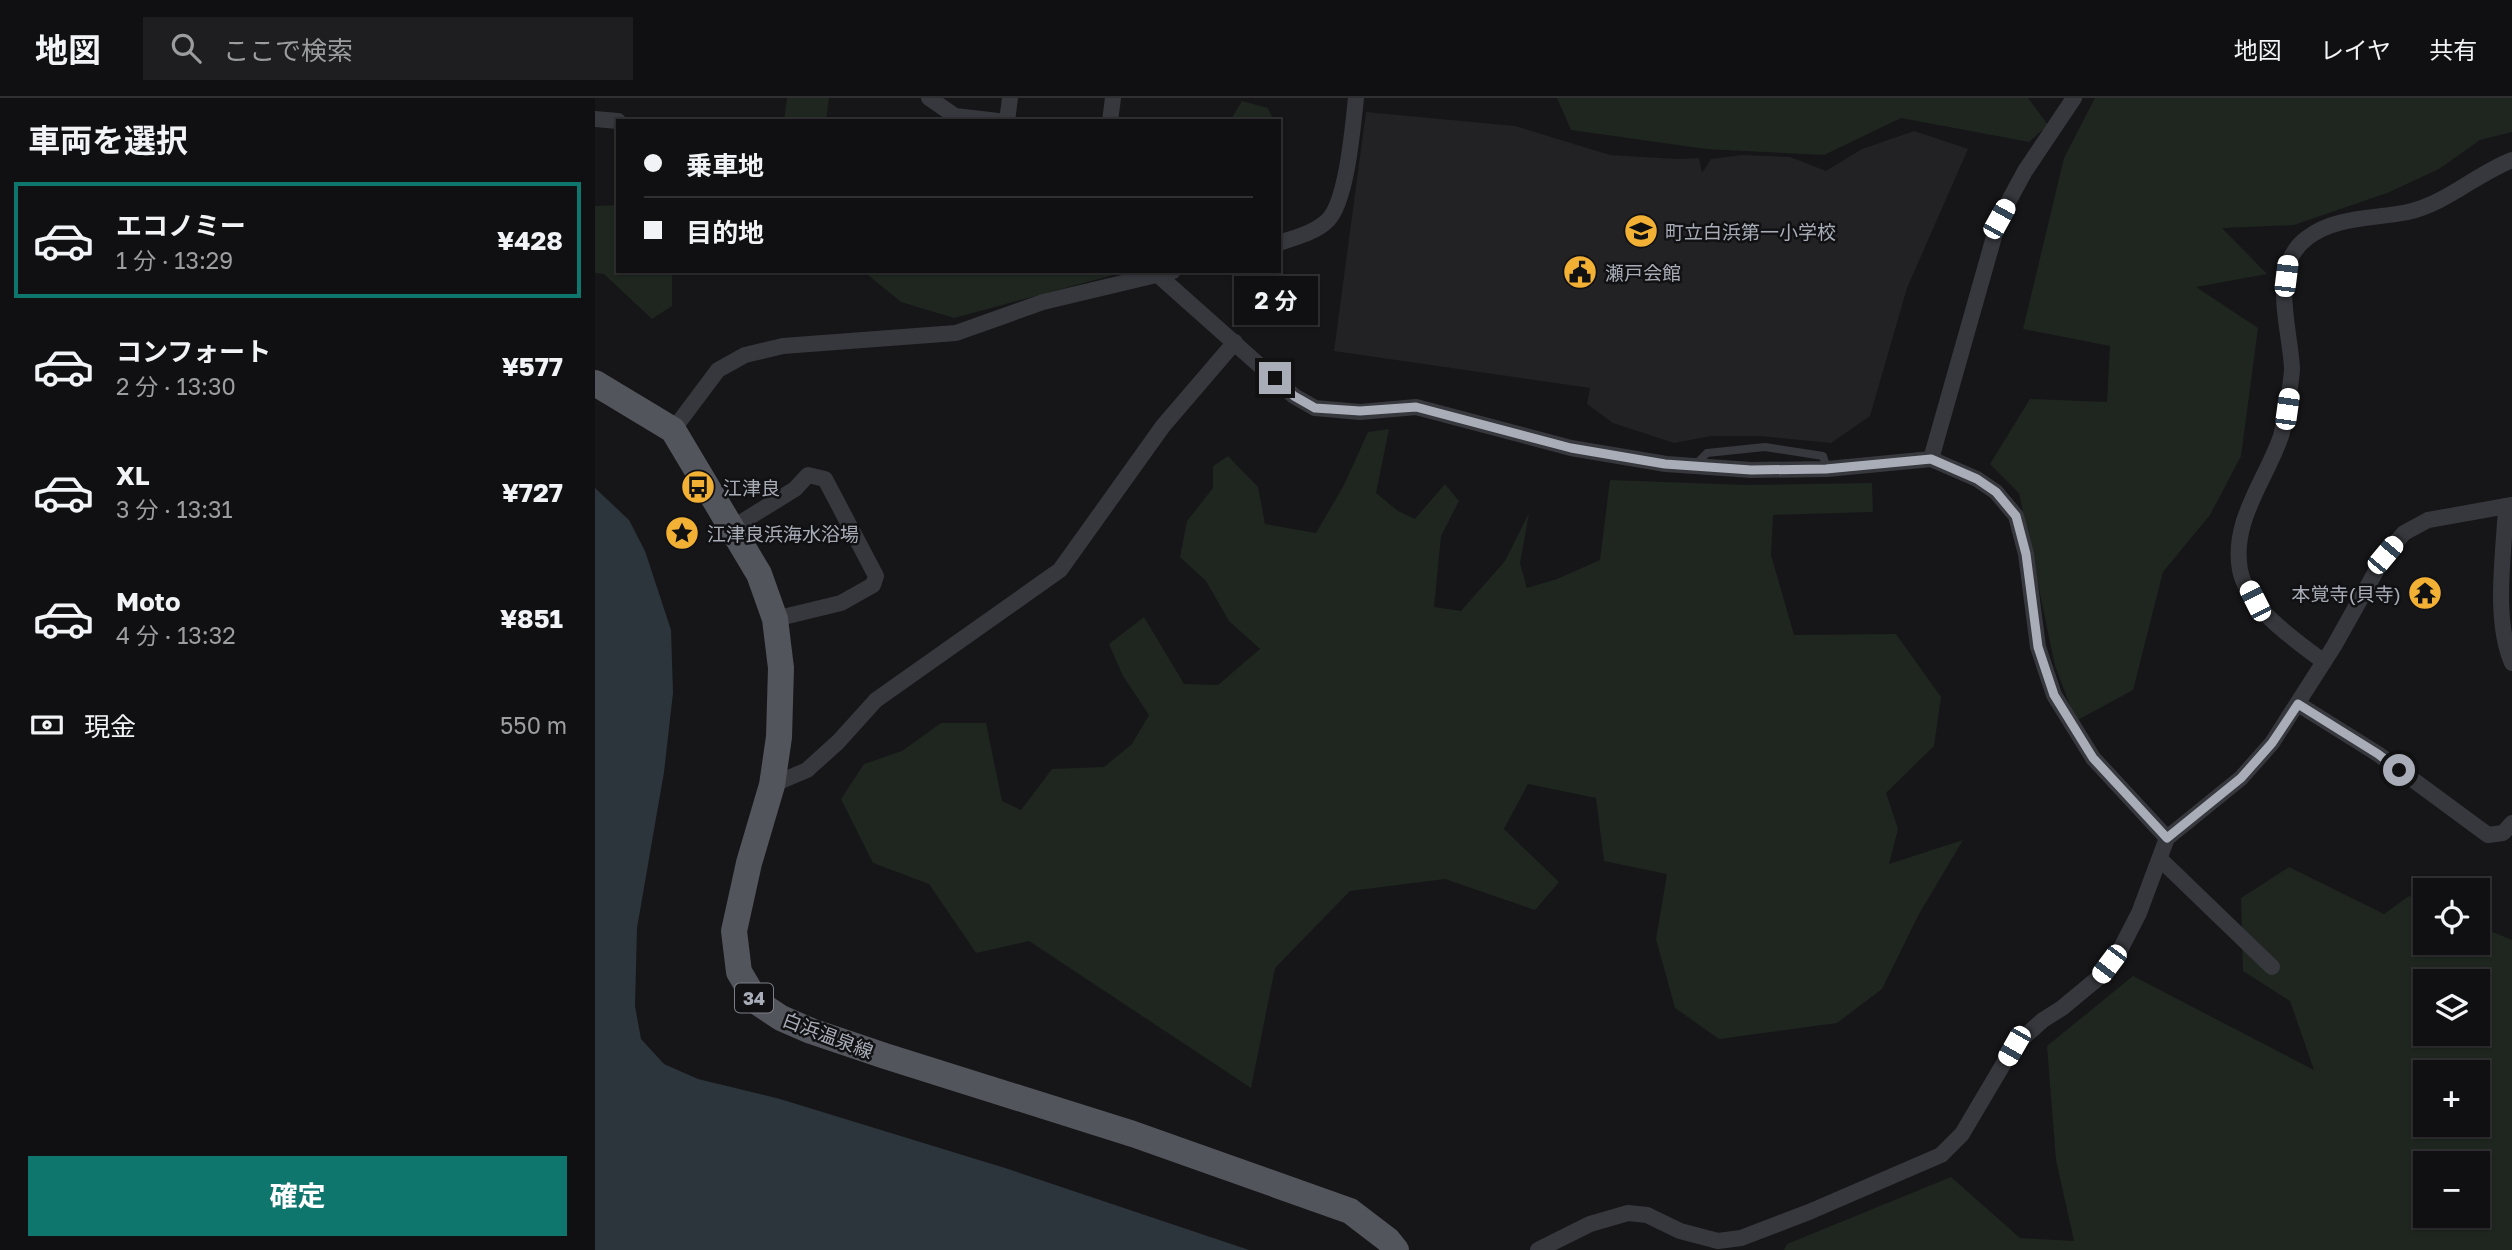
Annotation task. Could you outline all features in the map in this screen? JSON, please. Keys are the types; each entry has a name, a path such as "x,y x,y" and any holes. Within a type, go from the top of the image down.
{"main road":[{"name":"白浜温泉線","path":"595,383 673,430 759,574 775,618 781,668 779,737 772,785 734,931 739,972 757,1002 781,1018 811,1031 1133,1134 1350,1211 1388,1240 1396,1250"}],"street":[{"path":"929,98 955,116 981,119"},
{"path":"1007,119 1010,98"},
{"path":"1110,119 1114,98"},
{"path":"1281,242 1313,231 1331,218 1342,190 1356,98"},
{"path":"1931,459 1999,219 2025,171 2074,98"},
{"path":"595,119 616,121"},
{"path":"2324,663 2277,626 2255,601 2241,572 2238,545 2242,524 2281,435 2287,409 2292,370 2284,291 2288,261 2305,238 2327,227 2362,218 2410,211 2443,199 2494,166 2512,160"},
{"path":"673,430 719,370 745,355 783,346 956,333 1043,302 1166,273 1294,396 1315,408 1360,411 1416,407 1571,448 1665,464 1751,470 1826,469 1931,459 1977,479 1996,492 2016,516 2026,554 2038,647 2054,695 2093,758 2167,838"},
{"path":"772,785 807,770 838,742 876,700 1060,570 1163,426 1235,342"},
{"path":"732,528 795,489 809,475 825,479 876,576 873,585 841,603 775,618"},
{"path":"1538,1250 1590,1224 1628,1213 1647,1215 1680,1231 1718,1241 1741,1238 1941,1155 1962,1134 2014,1046 2097,979 2121,948 2139,913 2167,838 2241,778 2272,743 2324,663 2385,555 2404,533 2428,520 2509,505 2501,619 2507,652 2512,663"},
{"path":"2298,704 2378,754 2488,835 2503,832 2512,823"},
{"path":"2160,859 2272,967"}],"lane":[{"path":"1694,466 1707,453 1765,447 1823,456 1826,469"}],"shaded area":[{"path":"787,98 829,98 826,119 784,119"},
{"path":"1557,98 2028,98 2048,125 2029,142 1901,118 1824,155 1706,149 1571,130"},
{"path":"2095,98 2512,98 2512,132 2480,140 2439,169 2387,193 2294,225 2222,228 2267,274 2196,287 2258,328 2241,456 2210,515 2163,572 2133,690 2076,721 2055,666 2019,493 1990,464 2030,399 2107,402 2110,346 2023,329 2064,158"},
{"path":"1242,101 1268,108 1273,119 1231,119"},
{"name":"町立白浜第一小学校","path":"1366,112 1515,126 1610,155 1699,158 1702,173 1711,159 1742,155 1790,157 1826,171 1862,149 1914,131 1968,149 1907,288 1870,416 1831,443 1760,436 1711,436 1674,443 1613,423 1587,404 1590,388 1334,351"},
{"path":"616,205 616,273 672,273 672,306 652,319 604,274 595,273 595,206"},
{"path":"865,273 1121,273 954,318 901,302"},
{"path":"1389,429 1376,493 1398,511 1415,519 1445,484 1459,501 1441,536 1434,607 1461,611 1505,561 1529,513 1520,563 1527,588 1557,579 1600,560 1610,480 1746,485 1872,483 1873,512 1773,515 1771,555 1794,635 1896,634 1941,697 1934,746 1886,793 1898,829 1889,864 1963,840 1919,914 1882,989 1837,1023 1719,1039 1675,1008 1656,939 1667,874 1604,861 1596,798 1528,784 1504,829 1559,882 1535,910 1445,879 1350,891 1275,968 1251,1088 1029,941 976,953 929,884 873,863 841,799 864,764 902,751 941,723 986,723 1002,801 1021,810 1052,769 1104,767 1132,744 1149,715 1123,676 1109,644 1144,617 1184,684 1218,685 1260,649 1229,621 1206,581 1180,557 1187,521 1213,488 1213,466 1228,456 1258,487 1265,524 1316,533 1344,485 1368,432"},
{"path":"595,488 629,520 645,551 671,630 673,693 664,772 637,928 635,1006 641,1039 664,1064 698,1079 780,1099 1005,1168 1249,1250 595,1250"},
{"path":"2289,867 2384,914 2409,896 2413,898 2413,955 2490,955 2490,931 2512,940 2512,1250 1784,1250 1787,1244 1951,1177 2020,1238 2074,1241 2056,1160 2047,1046 2133,976 2314,1070 2290,1001 2243,971 2241,898"}],"place":[{"name":"町立白浜第一小学校","path":"1641,231"},
{"name":"瀬戸会館","path":"1580,272"},
{"name":"江津良","path":"698,487"},
{"name":"江津良浜海水浴場","path":"682,533"},
{"name":"本覚寺(貝寺)","path":"2425,593"}],"route":[{"path":"1275,378 1294,396 1315,408 1360,411 1416,407 1483,427 1571,448 1665,464 1751,470 1826,469 1931,459 1977,479 1996,492 2016,516 2026,554 2038,647 2054,695 2093,758 2167,838 2241,778 2272,743 2298,704 2399,770"}]}
